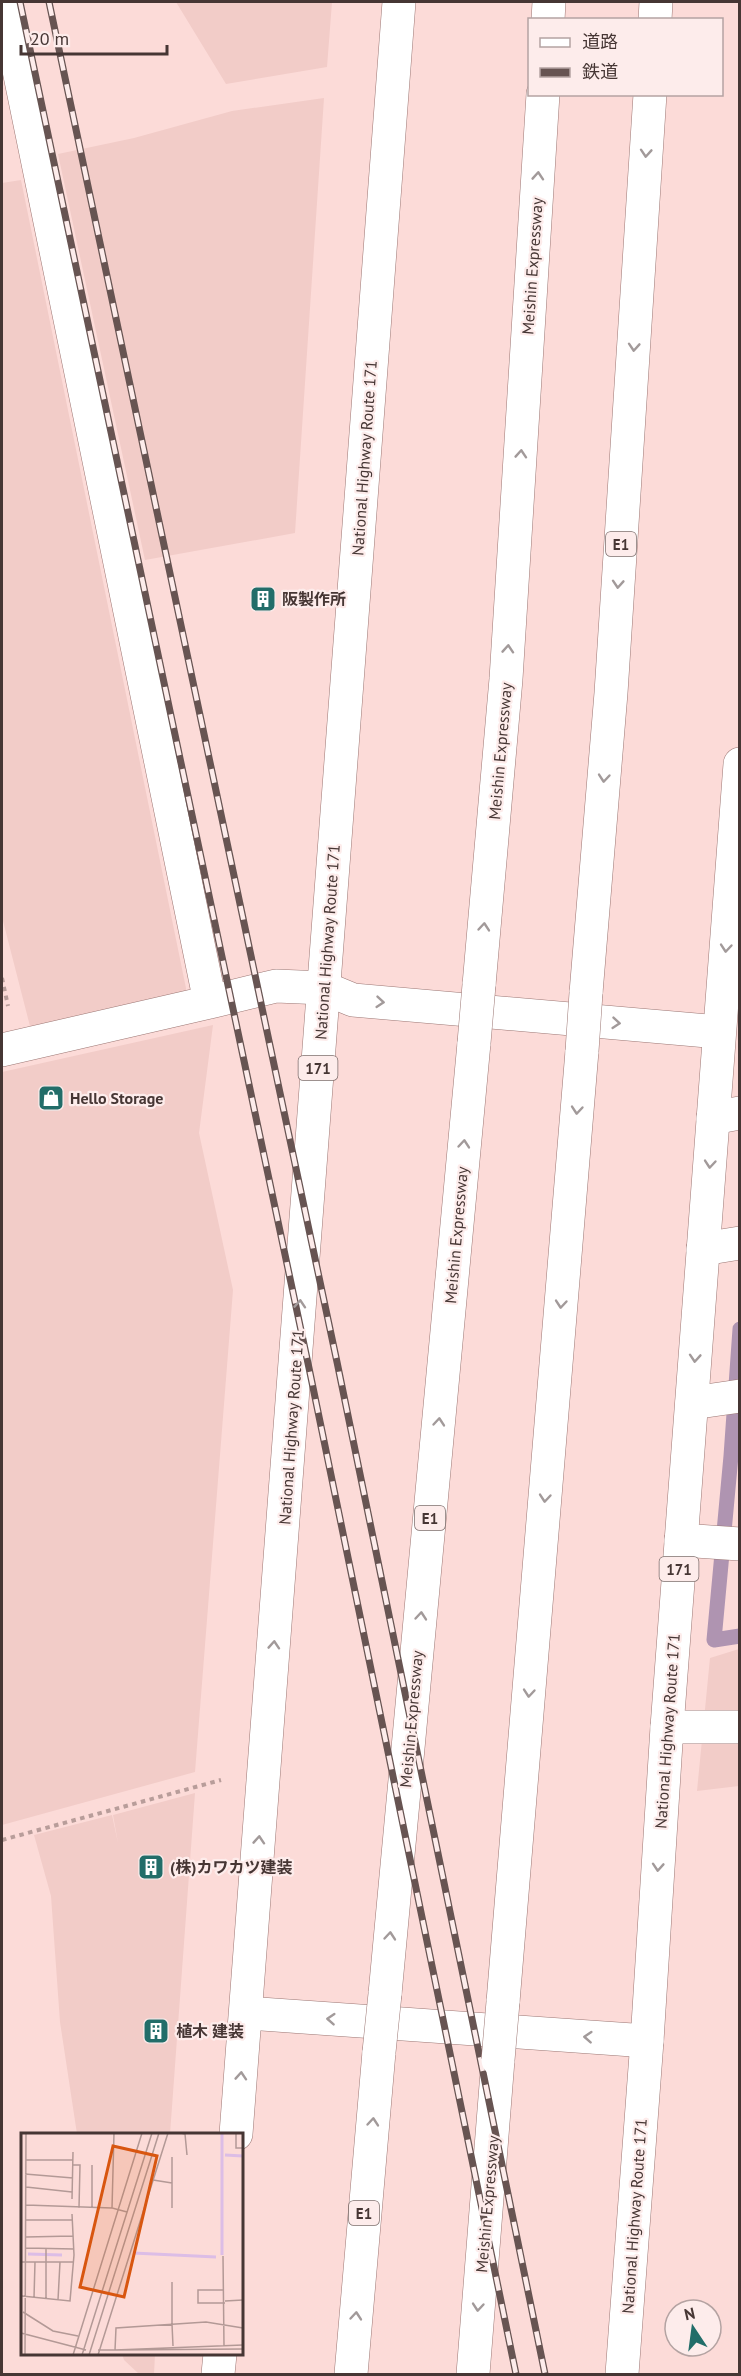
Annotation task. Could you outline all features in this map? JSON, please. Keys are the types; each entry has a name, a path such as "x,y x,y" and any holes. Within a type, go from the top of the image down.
{"main road":[{"path":"5,2 210,1002"},
{"name":"National Highway Route 171","path":"236,2133 399,2"},
{"path":"548,18 549,2"},
{"path":"655,18 656,2"},
{"name":"Meishin Expressway","path":"351,2374 506,680 543,96"},
{"name":"Meishin Expressway","path":"472,2374 611,693 650,96"},
{"name":"National Highway Route 171","path":"622,2374 647,2041 666,1727 703,1250 726,1115 719,1032 735,909 740,764"},
{"path":"2,1050 276,986 324,988 353,1000 719,1032"},
{"path":"703,1250 739,1243"},
{"path":"692,1403 734,1397"},
{"path":"681,1540 728,1544"},
{"path":"666,1727 740,1727"},
{"path":"246,2013 647,2041"},
{"path":"218,2374 220,2355"}],"path":[{"path":"2,1840 265,1768"}],"shaded area":[{"path":"176,2 332,2 327,67 226,84"},
{"path":"324,98 295,533 145,560 58,154 134,138 232,111"},
{"path":"21,180 188,998 32,1034 2,917 2,183"},
{"path":"213,1025 199,1133 233,1290 195,1772 2,1825 2,1072"},
{"path":"739,1649 739,1786 697,1791 710,1658"},
{"path":"195,1793 170,2133 77,2133 60,2022 51,1896 34,1835 112,1815 118,1843 113,1815"},
{"path":"122,2355 155,2355 154,2374 139,2374 124,2360"}],"waterway":[{"path":"740,1329 714,1640 740,1636"}],"railway":[{"path":"20,2 309,1368 516,2374"},
{"path":"49,2 337,1362 545,2374"}],"place":[{"name":"阪製作所","path":"263,599"},
{"name":"Hello Storage","path":"51,1098"},
{"name":"(株)カワカツ建装","path":"151,1867"},
{"name":"植木 建装","path":"156,2031"}]}
